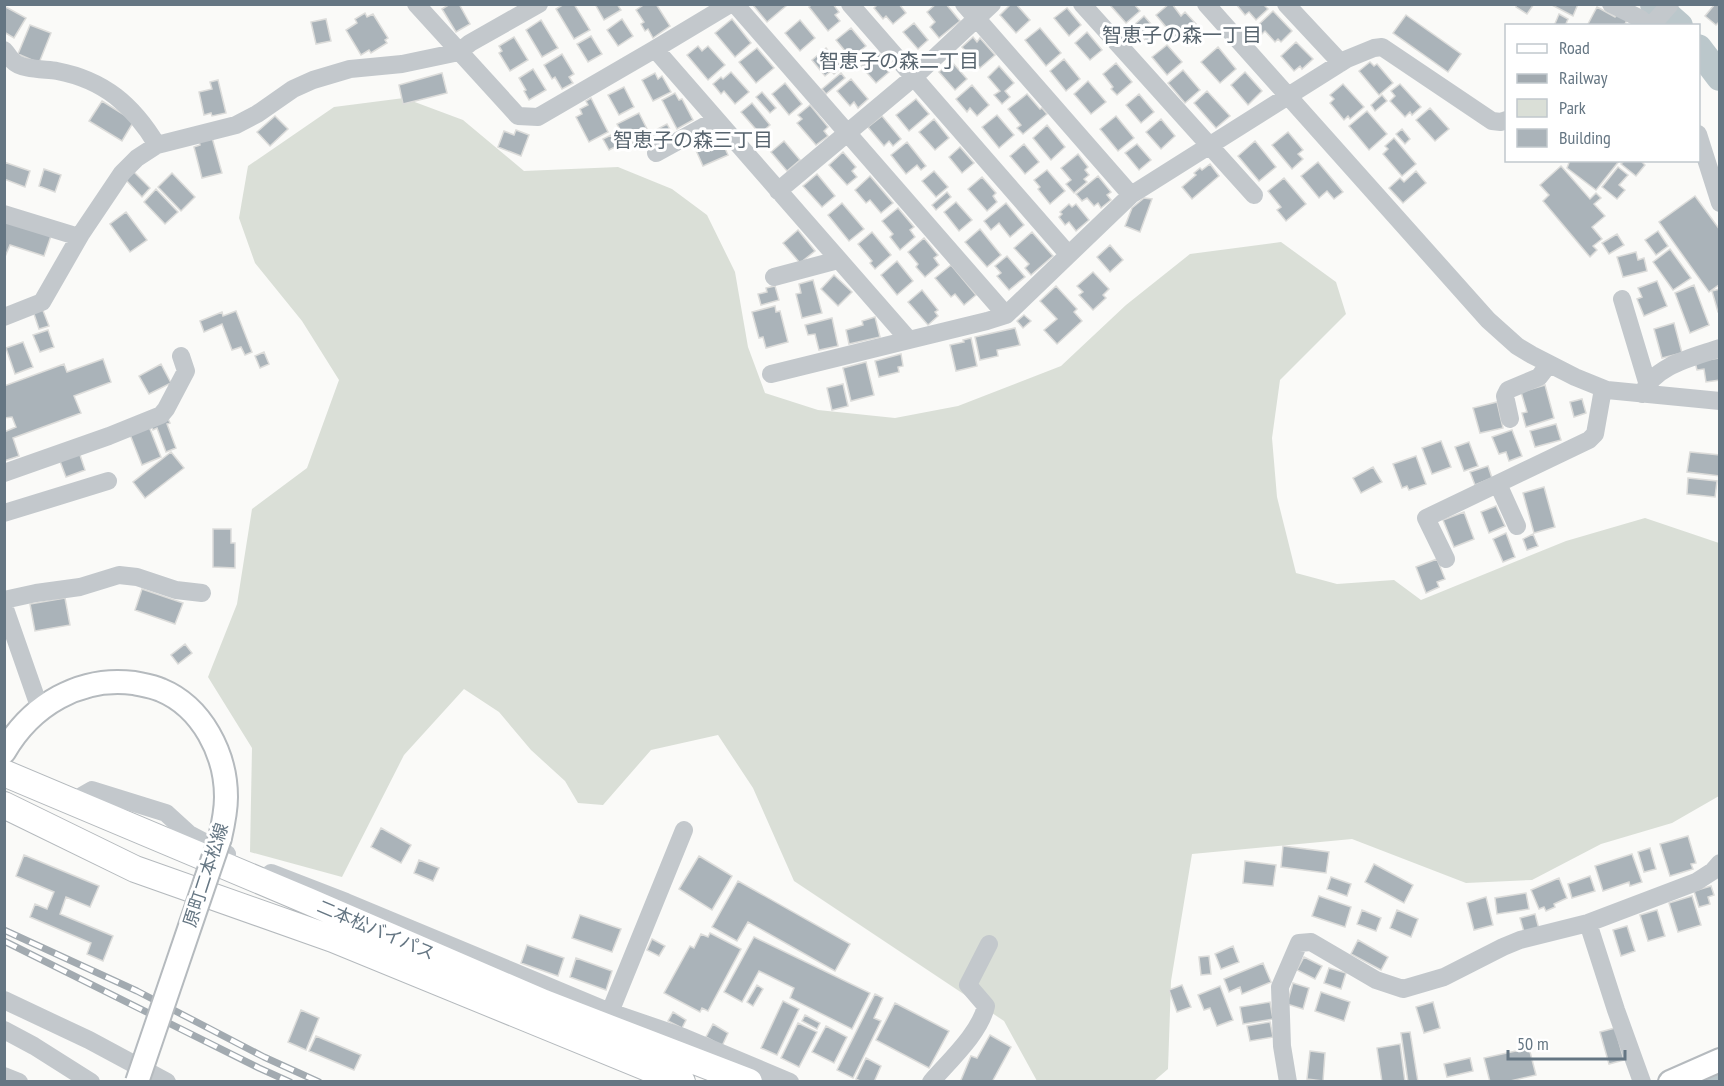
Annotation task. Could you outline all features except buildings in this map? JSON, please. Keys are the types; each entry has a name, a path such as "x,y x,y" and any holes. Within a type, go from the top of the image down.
{"highway":[{"name":"二本松バイパス","path":"4,773 544,1003 749,1082"},
{"name":"二本松バイパス","path":"4,805 135,869 333,939 682,1082"}],"main road":[{"name":"原町二本松線","path":"4,752 19,731 40,709 64,693 81,687 117,682 142,684 159,689 186,705 202,721 213,742 221,762 226,796 225,819 137,1082"},
{"path":"1671,1081 1719,1060"}],"street":[{"path":"416,4 518,116 538,117 730,4"},
{"path":"4,317 42,302 79,237 122,173 137,158 157,145 236,125 257,114 293,89 313,80 351,69 402,64 459,52 539,4"},
{"path":"735,4 1006,315"},
{"path":"850,4 1068,254"},
{"path":"778,191 914,77 970,11 992,4"},
{"path":"1082,4 1254,195"},
{"path":"1206,4 1488,320 1517,346 1603,389 1644,388 1719,401"},
{"path":"1286,4 1341,63"},
{"path":"1611,4 1647,24"},
{"path":"1651,24 1670,4"},
{"path":"970,11 1131,195"},
{"path":"771,374 1006,315 1131,195 1341,63 1374,48 1382,46 1492,121 1505,120"},
{"path":"655,49 909,340"},
{"path":"4,50 18,65 58,71 98,84 129,107 145,124 157,145"},
{"path":"656,153 716,120"},
{"path":"1700,141 1719,203"},
{"path":"4,214 79,237"},
{"path":"774,277 838,260"},
{"path":"1622,299 1644,388"},
{"path":"1644,388 1662,370 1719,348"},
{"path":"4,473 161,415 186,371 181,356"},
{"path":"1510,419 1504,396 1508,390 1539,377 1549,364"},
{"path":"1446,559 1426,518 1589,440 1595,434 1603,389"},
{"path":"4,513 108,481"},
{"path":"1498,484 1517,526"},
{"path":"4,600 80,587 119,575 137,577 176,590 202,593"},
{"path":"4,606 40,709"},
{"path":"71,802 92,790 166,813 189,834 235,858 357,906 610,1012 683,1037 790,1082"},
{"path":"610,1012 684,830"},
{"path":"1288,1082 1282,1046 1280,987 1299,943 1311,942 1376,980 1402,989 1444,977 1520,940 1588,923 1696,882 1713,871 1719,863"},
{"path":"1588,923 1642,1082"},
{"path":"931,1082 964,1044 983,1017 986,1006 968,985 989,944"},
{"path":"4,1000 89,1040 167,1082"},
{"path":"4,1030 91,1082"},
{"path":"4,1076 19,1082"}],"green space":[{"path":"404,98 463,120 524,171 618,167 672,189 707,215 735,272 748,347 765,393 818,410 895,418 958,406 1061,366 1126,305 1190,254 1281,242 1336,282 1346,314 1280,380 1272,438 1277,497 1296,573 1337,584 1394,580 1421,600 1566,541 1645,518 1719,543 1719,796 1672,823 1601,844 1532,880 1466,883 1352,839 1192,854 1171,981 1168,1069 1154,1081 1037,1081 1004,1021 794,881 753,788 718,735 651,750 603,805 578,803 565,781 531,750 499,712 464,689 404,755 342,877 250,852 252,748 208,677 237,604 252,509 307,468 339,380 302,321 255,263 239,218 248,166 334,107"}],"waterway":[{"path":"1654,4 1677,24"},
{"path":"1700,51 1720,77"},
{"path":"1715,1082 1720,1066"}],"railway":[{"path":"4,930 137,991 264,1057 319,1082"},
{"path":"4,941 290,1082"}],"district":[{"name":"智恵子の森一丁目","path":"1182,35"},
{"name":"智恵子の森二丁目","path":"899,61"},
{"name":"智恵子の森三丁目","path":"693,140"}]}
